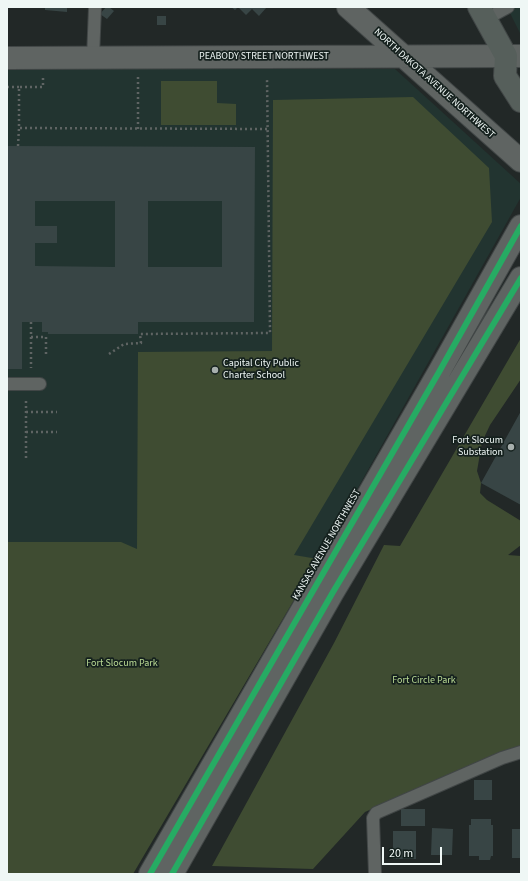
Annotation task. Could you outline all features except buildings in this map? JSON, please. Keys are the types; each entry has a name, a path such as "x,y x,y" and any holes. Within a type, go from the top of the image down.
{"main road":[{"path":"483,13 516,58 505,76 521,101"}],"street":[{"name":"NORTH DAKOTA AVENUE NORTHWEST","path":"348,7 521,161"},
{"name":"PEABODY STREET NORTHWEST","path":"7,58 516,58"},
{"name":"KANSAS AVENUE NORTHWEST","path":"150,874 439,372 521,226"},
{"path":"172,874 333,592 521,278"}],"lane":[{"path":"93,58 95,7"},
{"path":"483,13 508,7"},
{"path":"7,384 40,384"},
{"path":"375,874 373,818 376,813 502,758 521,752"}],"path":[{"path":"7,86 43,86 43,75"},
{"path":"138,75 138,129"},
{"path":"110,354 124,344 141,343 140,334 270,333 267,76"},
{"path":"18,146 19,86"},
{"path":"19,128 268,129"},
{"path":"30,322 30,373"},
{"path":"30,337 46,337 46,354"},
{"path":"26,401 26,458"},
{"path":"26,412 57,412"},
{"path":"26,432 56,432"}],"shaded area":[{"path":"507,7 521,7 521,35"},
{"name":"Capital City Public Charter School","path":"7,68 395,69 521,184 521,197 318,559 294,556 7,544"}],"green space":[{"path":"161,81 217,81 217,103 236,104 236,125 161,125"},
{"name":"Fort Slocum Park","path":"413,97 489,168 492,222 294,555 318,559 133,874 7,874 7,542 121,542 137,549 138,352 272,351 273,100"},
{"name":"Fort Circle Park","path":"521,338 521,379 490,425 482,442 477,471 481,483 480,493 487,500 521,521 521,545 508,555 521,556 521,751 416,789 365,812 313,869 212,866 334,643 384,545 400,546"}],"cycle path":[{"path":"150,874 439,372 521,226"},
{"path":"172,874 333,592 521,278"}],"place":[{"name":"Capital City Public Charter School","path":"215,370"},
{"name":"Fort Slocum Substation","path":"511,447"}]}
